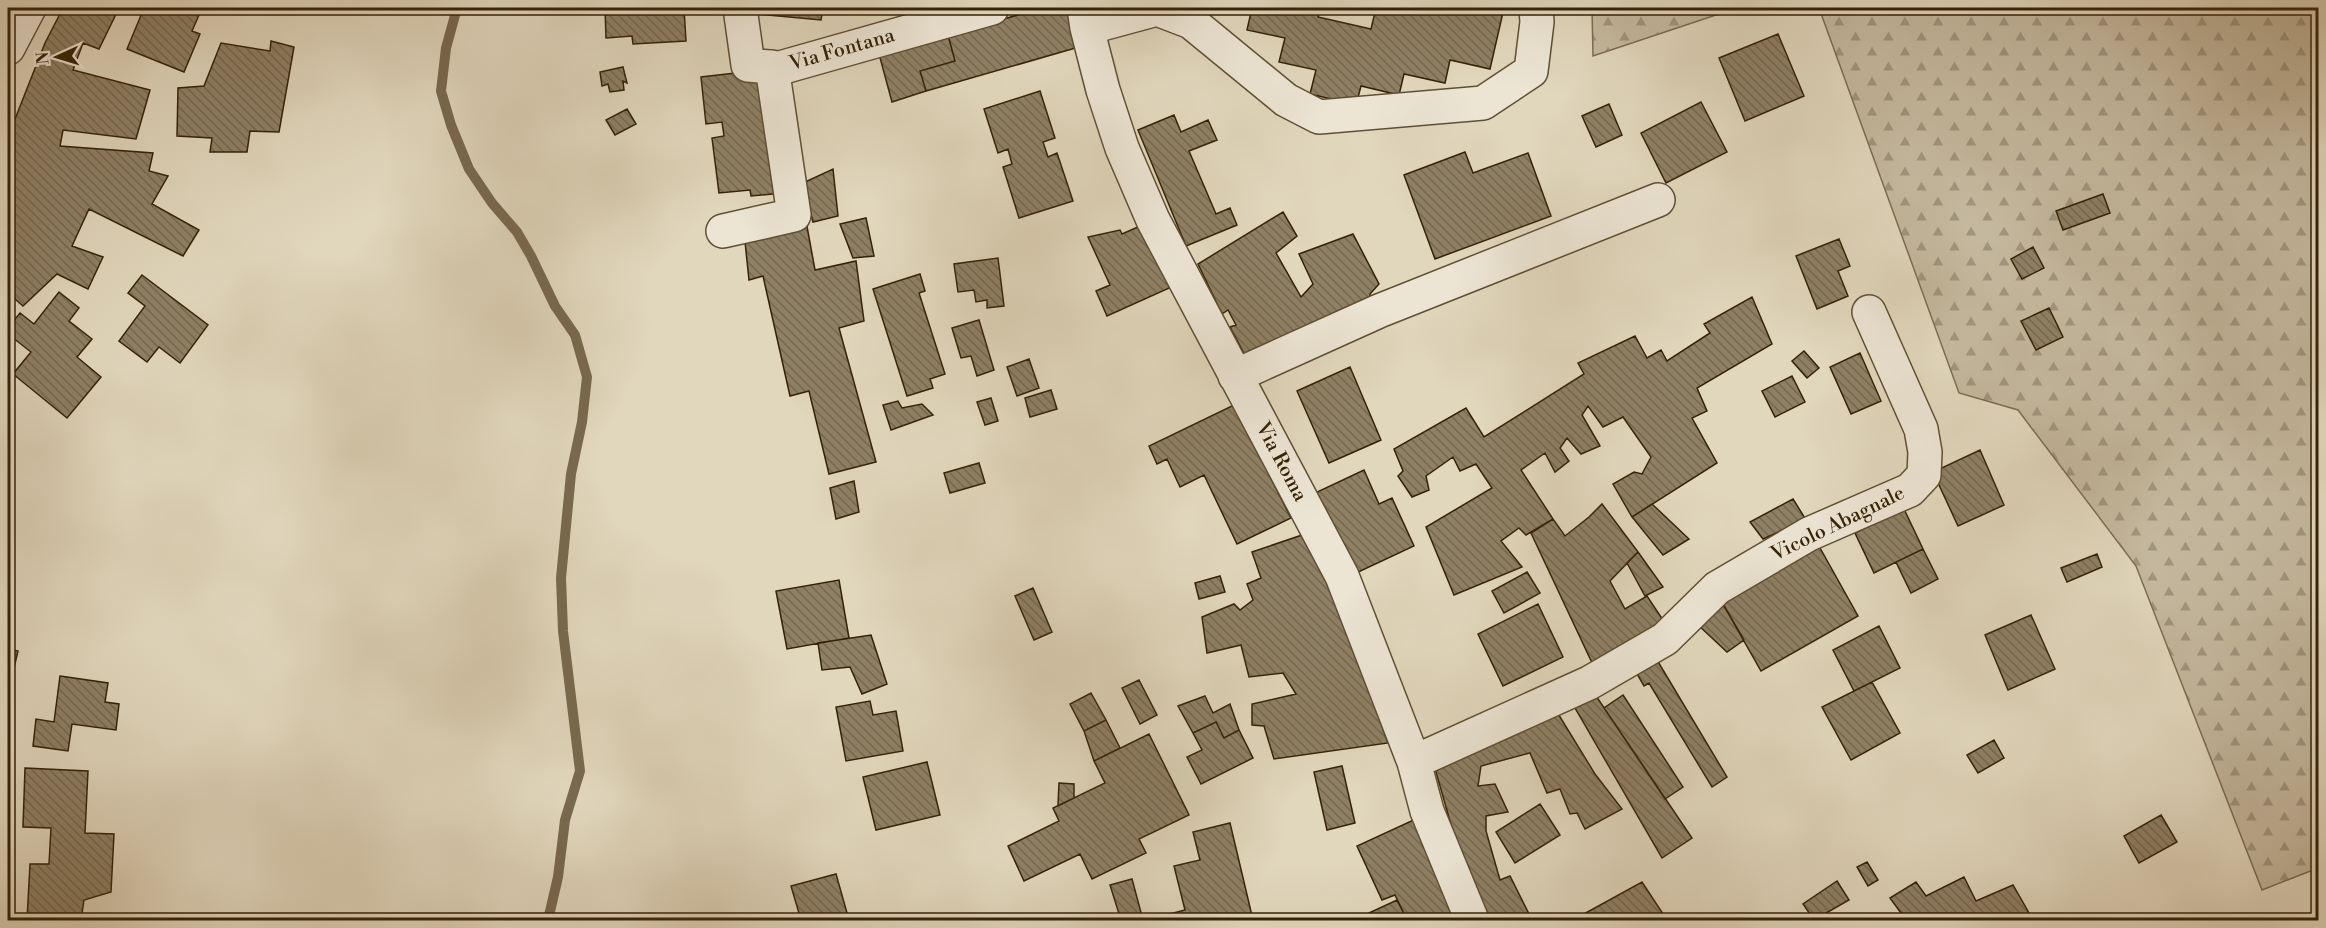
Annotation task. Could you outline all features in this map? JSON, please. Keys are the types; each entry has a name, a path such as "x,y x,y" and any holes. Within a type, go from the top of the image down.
{"street":[{"path":"8,48 29,8"},
{"name":"Via Fontana","path":"740,8 748,66 780,68 992,8"},
{"path":"1086,18 1157,9 1191,21 1286,100 1318,117 1483,103 1531,71 1537,22 1536,8"},
{"name":"Via Roma","path":"1086,18 1103,90 1131,169 1153,220 1342,576 1414,762 1427,811 1472,921"},
{"path":"723,231 794,215 772,67"},
{"path":"1235,376 1379,312 1658,200"},
{"name":"Vicolo Abagnale","path":"1414,762 1589,683 1665,639 1717,588 1809,534 1910,490 1924,475 1925,452 1921,429 1869,312"}],"green space":[{"path":"1592,8 1737,8 1593,56"},
{"path":"1819,8 2318,8 2318,868 2262,890 2136,566 2018,410 1959,393"}],"building":[{"path":"63,8 119,8 99,49 83,43 73,70 150,90 136,139 63,130 60,146 153,153 149,171 168,176 152,204 199,230 183,256 89,209 72,246 103,257 88,289 57,274 23,306 15,299 8,306 8,117 15,119 45,43"},
{"path":"144,8 202,8 192,31 200,34 184,72 127,49"},
{"path":"605,8 684,8 686,41 633,44 632,36 606,38"},
{"path":"758,8 823,8 821,20 757,14"},
{"path":"1042,8 1068,8 1079,47 926,91 920,71 955,61 948,35"},
{"path":"1252,8 1320,8 1318,17 1371,29 1376,8 1504,8 1490,69 1450,60 1445,83 1404,74 1399,95 1361,86 1356,105 1310,94 1316,70 1279,62 1285,38 1247,30"},
{"path":"1778,34 1804,96 1745,121 1719,58"},
{"path":"948,35 955,61 920,71 926,91 892,102 879,54"},
{"path":"271,41 294,47 279,132 250,131 247,152 210,152 212,138 177,136 178,88 204,86 221,43 270,51"},
{"path":"623,67 627,83 623,81 624,90 610,92 608,84 602,86 600,72"},
{"path":"770,69 783,193 751,196 750,190 719,193 712,138 724,136 722,122 706,124 701,77"},
{"path":"1040,91 1055,138 1043,142 1048,157 1057,153 1073,201 1019,218 1003,167 1012,164 1008,149 998,153 984,109"},
{"path":"1701,102 1727,152 1666,183 1641,133"},
{"path":"1609,104 1622,135 1596,147 1582,116"},
{"path":"627,109 636,124 615,135 606,120"},
{"path":"1174,115 1181,132 1208,120 1217,140 1189,151 1216,214 1230,208 1237,225 1186,246 1138,130"},
{"path":"1465,152 1473,173 1528,153 1551,216 1435,259 1404,175"},
{"path":"833,169 838,216 813,222 803,183"},
{"path":"2103,194 2110,213 2063,230 2056,211"},
{"path":"1283,212 1297,236 1276,253 1301,297 1313,284 1299,254 1353,234 1379,284 1370,294 1370,299 1247,359 1230,327 1236,325 1228,310 1222,314 1198,264"},
{"path":"866,218 874,256 853,258 840,224"},
{"path":"806,221 815,270 856,261 864,321 839,328 876,462 829,474 809,391 790,396 763,276 749,280 744,232"},
{"path":"1147,223 1176,285 1107,316 1096,291 1110,285 1088,237 1120,230 1122,234"},
{"path":"1839,239 1850,266 1838,271 1848,296 1817,309 1796,256"},
{"path":"2033,247 2044,268 2022,279 2011,259"},
{"path":"998,258 1004,306 987,308 987,300 976,302 974,290 958,292 954,264"},
{"path":"920,274 925,291 919,293 945,374 930,379 933,388 907,396 873,289"},
{"path":"142,275 208,325 180,363 159,347 147,362 119,341 145,306 128,293"},
{"path":"59,292 79,308 69,321 92,339 77,357 101,377 67,418 13,374 31,352 8,334 8,328 20,313 34,324"},
{"path":"1752,297 1772,344 1697,388 1707,411 1692,418 1717,463 1632,517 1613,484 1634,472 1642,474 1651,457 1623,417 1603,427 1588,406 1582,415 1600,446 1581,454 1567,438 1560,448 1569,461 1555,472 1545,453 1521,470 1553,519 1526,535 1519,528 1501,541 1522,567 1454,595 1426,527 1492,488 1476,464 1460,471 1453,457 1426,476 1429,490 1412,497 1398,476 1403,471 1394,449 1466,408 1484,437 1584,374 1578,363 1635,336 1647,358 1661,350 1667,361 1710,333 1704,324"},
{"path":"2049,308 2063,337 2036,350 2021,321"},
{"path":"979,320 994,370 977,376 971,356 961,358 952,328"},
{"path":"1804,351 1819,368 1807,378 1792,361"},
{"path":"1860,353 1881,401 1851,414 1830,367"},
{"path":"1029,359 1039,388 1017,396 1007,367"},
{"path":"1350,367 1381,440 1329,463 1297,391"},
{"path":"1792,376 1805,402 1775,417 1762,391"},
{"path":"1051,390 1057,409 1030,417 1025,398"},
{"path":"991,398 998,421 985,425 977,402"},
{"path":"898,401 902,408 922,404 933,415 891,430 883,405"},
{"path":"1234,405 1291,518 1237,544 1204,475 1180,487 1167,459 1157,464 1149,446"},
{"path":"1980,450 2004,505 1958,526 1933,472"},
{"path":"979,463 985,483 950,493 944,473"},
{"path":"1364,470 1379,504 1392,498 1414,546 1354,574 1315,493"},
{"path":"854,481 859,512 836,519 830,488"},
{"path":"1793,499 1808,523 1785,529 1763,539 1750,522"},
{"path":"1602,504 1638,552 1610,581 1625,609 1647,596 1663,620 1595,669 1531,533 1553,519 1565,536"},
{"path":"1652,504 1689,539 1663,555 1632,517"},
{"path":"1904,509 1923,549 1874,573 1855,533"},
{"path":"1308,533 1341,610 1388,743 1274,759 1264,726 1252,725 1252,704 1296,694 1283,673 1249,677 1241,645 1207,653 1202,617 1234,604 1240,610 1253,600 1247,584 1261,578 1252,552"},
{"path":"1815,539 1858,616 1761,671 1719,597"},
{"path":"1923,549 1938,579 1911,593 1896,562"},
{"path":"1638,552 1663,587 1645,596 1627,563"},
{"path":"2097,554 2102,567 2067,582 2061,568"},
{"path":"1527,572 1540,593 1504,613 1492,591"},
{"path":"1220,576 1225,592 1199,599 1195,583"},
{"path":"839,580 849,638 787,649 776,591"},
{"path":"1033,588 1052,632 1034,640 1015,596"},
{"path":"8,592 13,592 8,613"},
{"path":"1719,597 1744,640 1727,652 1696,623"},
{"path":"1538,604 1563,657 1503,686 1478,634"},
{"path":"2031,615 2055,669 2008,690 1985,635"},
{"path":"1879,626 1900,668 1854,691 1833,650"},
{"path":"871,635 887,684 862,694 850,667 822,670 818,643"},
{"path":"8,639 10,640 9,649 18,651 13,672 8,671"},
{"path":"1654,655 1727,777 1712,787 1649,683 1644,686 1633,667"},
{"path":"60,676 108,683 105,702 119,704 116,730 72,724 68,751 33,746 36,719 54,722"},
{"path":"1139,680 1157,715 1140,724 1122,688"},
{"path":"1872,682 1900,733 1851,760 1822,707"},
{"path":"1091,693 1106,720 1084,731 1070,704"},
{"path":"1594,693 1692,838 1662,858 1575,708"},
{"path":"1623,695 1683,787 1665,799 1604,708"},
{"path":"1205,696 1213,713 1230,704 1239,730 1224,738 1216,722 1193,733 1178,706"},
{"path":"870,701 873,715 896,711 903,751 846,761 836,707"},
{"path":"1557,712 1595,774 1622,809 1585,829 1577,813 1570,814 1560,789 1547,793 1530,753 1481,766 1478,786 1495,784 1508,812 1486,816 1486,831 1500,880 1510,876 1532,920 1486,920 1465,874 1434,765"},
{"path":"1106,720 1120,748 1094,761 1084,731"},
{"path":"1216,722 1224,738 1239,730 1253,758 1201,784 1187,757 1202,750 1193,733"},
{"path":"1149,734 1189,815 1139,839 1146,853 1092,879 1080,854 1024,881 1008,846 1059,821 1053,808 1105,783 1094,761"},
{"path":"1994,740 2004,758 1978,773 1967,755"},
{"path":"927,762 940,815 876,830 863,777"},
{"path":"1342,766 1355,823 1327,830 1314,772"},
{"path":"25,768 88,771 85,833 114,834 111,892 84,900 81,920 27,920 30,864 49,864 51,828 23,827"},
{"path":"1059,783 1074,784 1074,798 1058,805"},
{"path":"1540,804 1560,835 1515,863 1496,832"},
{"path":"2161,815 2177,842 2139,863 2124,836"},
{"path":"1420,817 1459,920 1407,920 1395,895 1382,900 1357,846"},
{"path":"1230,823 1253,920 1159,920 1158,917 1185,910 1174,866 1200,860 1193,832"},
{"path":"1867,862 1878,880 1868,886 1857,867"},
{"path":"836,874 849,920 801,920 791,886"},
{"path":"1964,877 1976,901 2013,885 2033,920 1906,920 1890,898 1916,882 1926,896"},
{"path":"1132,879 1143,920 1121,920 1110,885"},
{"path":"1837,881 1849,900 1814,920 1803,904"},
{"path":"1642,882 1667,920 1573,920"},
{"path":"1397,900 1407,920 1354,920"}],"waterway":[{"path":"457,8 446,48 441,91 451,125 469,169 492,203 517,232 555,306 575,335 587,377 582,422 571,474 561,578 563,631 580,771 565,820 558,877 548,920"}]}
